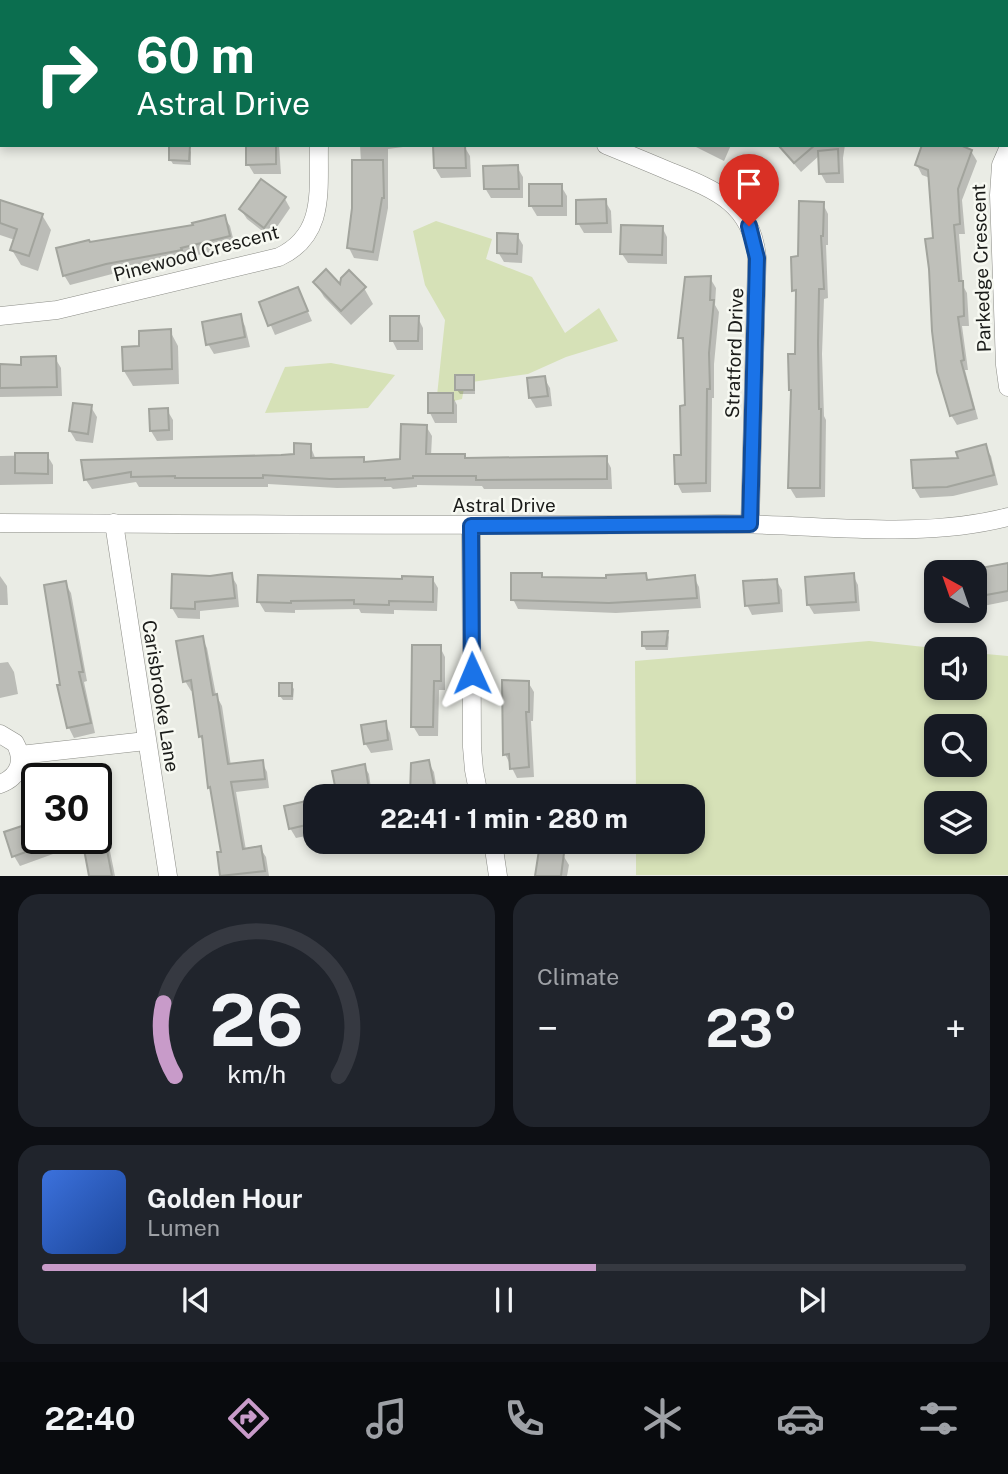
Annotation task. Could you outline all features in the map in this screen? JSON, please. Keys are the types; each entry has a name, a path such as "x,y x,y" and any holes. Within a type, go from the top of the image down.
{"street":[{"name":"Pinewood Crescent","path":"0,316 57,310 288,253 303,242 314,220 319,147"},
{"name":"Stratford Drive","path":"611,147 715,191 740,211 752,233 757,258 750,524"},
{"name":"Parkedge Crescent","path":"1008,149 1001,165 999,195 1008,387"},
{"name":"Astral Drive","path":"0,523 471,526 750,524 876,529 944,528 1008,517"},
{"name":"Carisbrooke Lane","path":"114,523 168,876"},
{"path":"471,526 472,747 477,784"},
{"path":"0,734 13,741 20,755 17,772 10,780 0,784"},
{"path":"20,755 146,741"},
{"path":"495,854 498,876"}],"green space":[{"path":"436,221 492,239 486,259 532,277 565,333 599,308 618,341 566,357 528,374 465,383 462,399 436,405 445,320 425,285 413,231"},
{"path":"331,363 395,375 368,408 265,413 285,367"},
{"path":"869,641 924,647 924,700 987,700 987,654 1008,656 1008,875 636,875 636,854 705,854 705,784 636,784 635,661"}],"building":[{"path":"169,147 190,147 189,161 169,160"},
{"path":"246,147 276,147 276,164 246,165"},
{"path":"433,147 465,147 466,168 434,168"},
{"path":"780,147 813,147 794,163"},
{"path":"921,147 965,147 972,150 958,189 960,224 954,225 959,281 963,281 964,316 958,317 964,360 961,361 974,409 950,416 937,372 932,331 925,239 933,238 928,170 915,165"},
{"path":"838,149 839,173 819,174 818,151"},
{"path":"352,160 383,160 384,198 373,252 347,248 352,208"},
{"path":"518,165 519,189 484,189 483,166"},
{"path":"261,179 286,197 264,228 239,209"},
{"path":"529,184 562,184 562,206 529,206"},
{"path":"606,199 607,223 576,224 576,200"},
{"path":"0,200 43,214 29,256 10,250 17,229 0,223"},
{"path":"799,201 824,202 821,236 824,289 819,289 818,343 820,488 788,488 791,390 788,354 795,354 796,290 792,291 791,257 798,256"},
{"path":"225,215 230,236 181,248 182,250 106,264 63,276 56,248 89,240 90,242 193,225 192,223"},
{"path":"621,225 663,226 662,255 620,254"},
{"path":"497,233 518,234 517,254 497,253"},
{"path":"326,269 340,284 341,278 349,270 366,287 341,311 313,282"},
{"path":"711,276 710,300 714,300 709,353 710,389 707,389 706,483 675,484 674,455 681,455 680,406 685,405 683,338 678,338 685,277"},
{"path":"298,287 308,311 268,326 259,302"},
{"path":"241,314 245,337 206,345 202,322"},
{"path":"390,316 419,316 418,341 390,341"},
{"path":"171,329 172,369 123,371 122,347 139,346 139,331"},
{"path":"56,356 57,387 0,388 0,364 21,365 21,357"},
{"path":"455,375 474,375 474,390 455,390"},
{"path":"545,376 548,396 529,398 527,378"},
{"path":"428,393 453,393 453,413 428,413"},
{"path":"73,403 92,405 88,434 69,431"},
{"path":"168,408 169,430 150,431 149,409"},
{"path":"401,424 427,425 426,454 465,454 465,458 607,456 607,479 476,480 476,476 413,476 385,480 263,475 263,478 175,478 131,477 131,472 84,480 81,460 294,454 294,443 311,444 311,458 364,457 364,462 400,459"},
{"path":"986,444 994,475 947,487 913,488 911,460 958,458 956,452"},
{"path":"15,453 48,453 48,474 15,473"},
{"path":"1008,563 1008,591 987,595 987,567"},
{"path":"232,573 235,598 195,602 195,609 171,608 172,574 210,576"},
{"path":"511,573 542,573 542,577 606,578 606,575 646,573 647,580 695,575 697,598 609,603 511,600"},
{"path":"854,573 856,602 807,605 805,577"},
{"path":"258,575 402,579 402,576 433,577 433,602 389,601 389,605 354,604 354,600 257,602"},
{"path":"777,579 779,603 745,606 743,581"},
{"path":"66,581 83,672 79,672 91,723 67,728 57,685 60,685 44,585"},
{"path":"668,631 666,646 642,646 642,632"},
{"path":"203,636 213,695 217,694 228,764 263,760 265,779 231,782 243,849 261,846 265,871 220,876 217,852 221,852 210,787 208,788 202,736 199,737 191,680 183,682 176,641"},
{"path":"412,645 441,645 441,681 434,681 433,727 411,727"},
{"path":"502,680 529,681 529,712 526,712 529,767 510,769 509,754 503,755"},
{"path":"279,683 292,683 292,696 279,696"},
{"path":"386,721 388,740 364,744 361,725"},
{"path":"429,760 434,784 410,784 411,763"},
{"path":"365,764 368,784 335,784 332,771"},
{"path":"303,802 303,826 289,829 284,806"},
{"path":"21,826 21,854 12,857 4,832"},
{"path":"85,854 108,854 112,876 89,876"},
{"path":"538,854 564,854 561,876 535,876"}],"route":[{"path":"472,673 471,526 750,524 757,250 749,226"}]}
